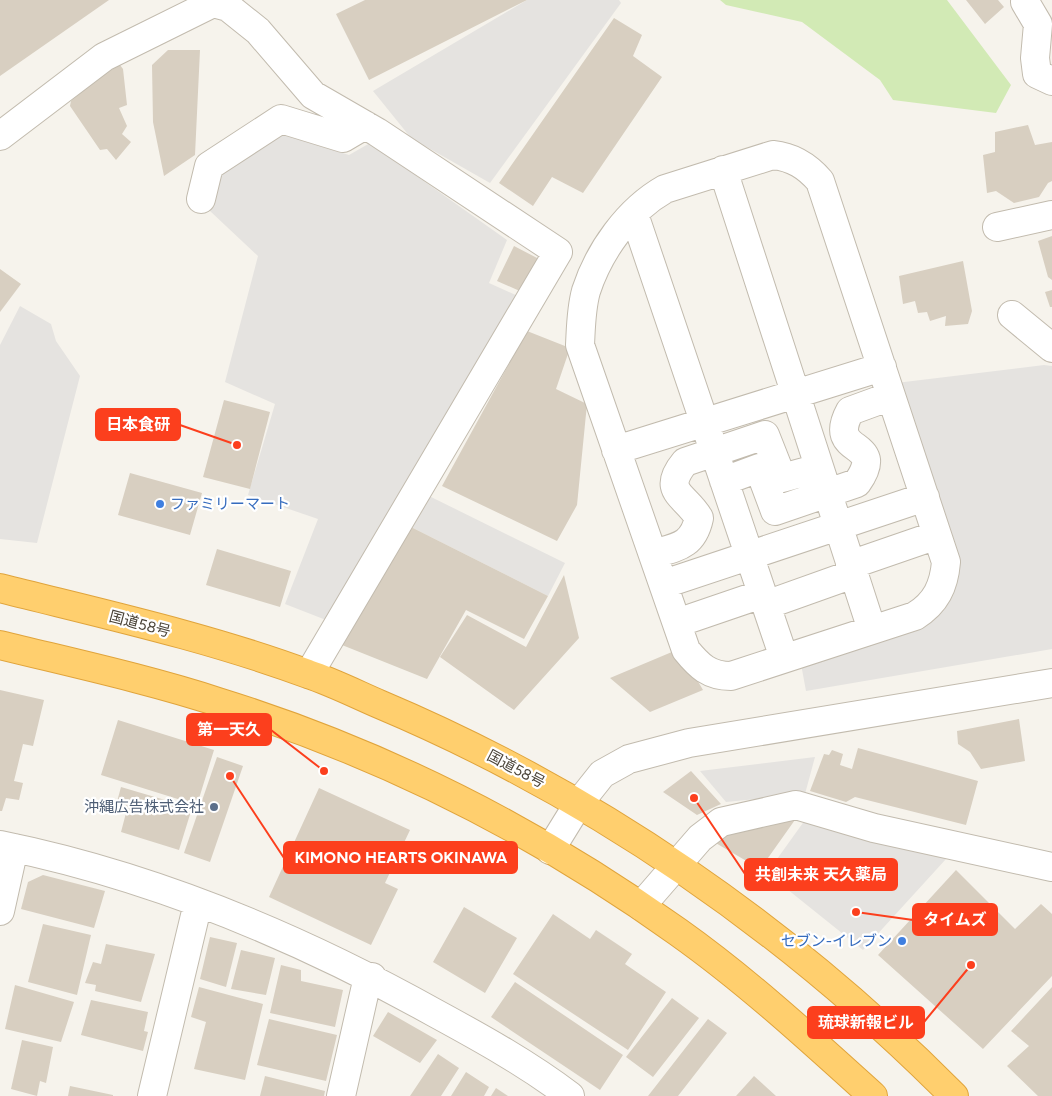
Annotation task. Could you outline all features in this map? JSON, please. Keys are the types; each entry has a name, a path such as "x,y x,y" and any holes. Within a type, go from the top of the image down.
{"highway":[{"name":"国道58号","path":"0,588 155,627 309,674 431,726 533,777 676,864 806,961 898,1040 954,1096"},
{"path":"0,646 147,680 220,702 345,748 456,798 550,850 641,906 777,1010 874,1096"}],"street":[{"path":"1025,2 1038,24 1035,58 1037,74 1052,81"},
{"path":"0,136 104,57 213,3 228,7 258,31 313,95 365,125 558,252 309,674"},
{"path":"201,199 209,166 281,119 343,138 365,125"},
{"path":"773,155 784,156 810,168 820,181 946,562 945,576 939,592 928,608 914,616 731,676 719,676 704,670 686,650 580,345 581,317 586,292 597,263 623,225 634,214 650,197 665,188 773,155"},
{"path":"723,170 872,630"},
{"path":"634,214 784,658"},
{"path":"997,227 1052,215"},
{"path":"1012,315 1052,348"},
{"path":"616,450 882,367"},
{"path":"724,480 759,468 775,511 857,483 865,473 866,460 863,451 848,443 844,434 844,421 850,411 891,396"},
{"path":"653,554 689,541 696,531 699,518 694,508 677,494 674,484 678,471 685,462 766,435 782,478 818,468"},
{"path":"664,584 925,497"},
{"path":"677,622 726,617 764,600 852,569 892,562 937,536"},
{"path":"550,850 578,803 602,774 629,759 689,743 1052,683"},
{"path":"641,906 700,838 721,822 796,805 874,828 1052,867"},
{"path":"0,911 7,846 102,870 262,927 372,977 474,1034 570,1096"},
{"path":"152,1096 198,903"},
{"path":"341,1096 365,990 372,977"}],"green space":[{"path":"720,0 947,0 1011,85 996,113 893,100 880,80 802,22 726,5"}],"shaded area":[{"path":"527,0 619,0 621,3 490,183 411,138 373,91"},
{"path":"278,133 349,155 370,143 507,240 489,283 520,297 326,620 285,604 318,519 248,495 275,404 225,382 258,256 210,211 222,168"},
{"path":"20,306 51,324 56,341 80,376 37,543 0,539 0,345"},
{"path":"1044,365 1052,366 1052,649 806,691 801,664 952,589 896,383"},
{"path":"427,495 565,563 548,596 407,525"},
{"path":"815,757 805,794 726,802 700,771"},
{"path":"805,820 946,859 863,950 767,873"}],"building":[{"path":"0,0 109,0 0,76"},
{"path":"365,0 527,0 369,80 336,14"},
{"path":"966,0 998,0 1004,7 985,24"},
{"path":"614,18 642,35 633,56 662,77 583,193 552,177 533,206 499,183"},
{"path":"168,50 200,50 195,155 164,176 153,122 152,65"},
{"path":"120,65 123,69 127,105 119,108 127,126 122,134 131,142 116,160 107,149 100,150 70,106 71,101 99,77"},
{"path":"1028,125 1035,145 1052,142 1052,181 1048,183 1039,197 1014,203 996,191 987,193 983,155 995,152 995,132"},
{"path":"1052,236 1052,280 1048,277 1038,241"},
{"path":"514,246 539,259 522,292 497,281"},
{"path":"963,261 972,311 968,324 945,326 946,316 930,321 927,312 918,313 915,301 903,304 899,276"},
{"path":"0,269 21,284 0,312"},
{"path":"1052,290 1052,307 1050,307 1045,292"},
{"path":"527,331 570,348 556,389 587,404 577,505 557,541 442,486"},
{"path":"224,400 270,412 250,489 203,477"},
{"name":"ファミリーマート","path":"130,473 202,493 190,535 118,515"},
{"path":"407,525 548,596 524,639 466,610 427,679 337,643"},
{"path":"217,549 291,571 280,607 206,585"},
{"path":"564,575 579,638 514,710 440,657 467,615 526,647"},
{"path":"679,649 703,690 650,712 610,678"},
{"path":"0,690 44,700 33,746 23,744 14,781 23,783 19,800 6,798 2,811 0,811"},
{"path":"1019,719 1025,761 981,769 970,752 958,744 957,731"},
{"path":"118,720 214,750 197,805 101,775"},
{"path":"858,748 978,781 966,825 855,797 846,802 810,791 824,754 829,755 832,750 843,754 840,765 852,769"},
{"path":"217,757 243,766 210,862 184,853"},
{"path":"691,771 721,804 697,815 663,792"},
{"path":"121,787 192,808 179,850 121,832 126,813 115,809"},
{"path":"319,788 410,830 385,883 398,889 371,945 269,897"},
{"path":"797,817 763,865 755,866 714,842 716,834"},
{"path":"956,870 1015,929 1041,904 1052,914 1052,976 983,1049 878,955"},
{"path":"43,875 105,891 94,928 21,909 28,882"},
{"path":"464,907 517,938 485,993 433,962"},
{"path":"553,914 590,939 596,930 632,954 625,964 666,992 628,1050 513,974"},
{"path":"43,924 91,935 77,995 28,982"},
{"path":"210,937 237,943 226,987 200,979"},
{"path":"106,944 155,954 141,1002 95,991 96,985 85,983 93,962 101,964"},
{"path":"241,950 275,958 266,995 231,989"},
{"path":"281,965 301,970 301,981 343,990 335,1027 270,1013"},
{"path":"515,982 623,1055 600,1090 491,1017"},
{"path":"15,985 74,1002 61,1042 5,1029"},
{"path":"199,987 263,1004 245,1080 194,1069 206,1022 191,1017"},
{"path":"1052,987 1052,1096 1038,1096 1007,1066 1029,1046 1011,1031"},
{"path":"672,998 699,1018 653,1077 626,1057"},
{"path":"91,1000 148,1012 144,1031 148,1032 143,1051 81,1035"},
{"path":"388,1012 437,1040 420,1063 373,1036"},
{"path":"269,1019 337,1035 326,1081 257,1065"},
{"path":"708,1019 727,1033 678,1096 648,1096"},
{"path":"22,1040 53,1047 46,1083 40,1081 37,1096 11,1089"},
{"path":"438,1054 459,1068 441,1096 410,1096"},
{"path":"466,1072 489,1087 484,1096 451,1096"},
{"path":"265,1076 325,1091 324,1096 260,1096"},
{"path":"754,1076 776,1096 736,1096"},
{"path":"70,1086 113,1095 113,1096 68,1096"},
{"path":"496,1088 508,1096 491,1096"}],"place":[{"name":"日本食研","path":"237,445"},
{"name":"ファミリーマート","path":"160,504"},
{"name":"第一天久","path":"324,771"},
{"name":"KIMONO HEARTS OKINAWA","path":"230,776"},
{"name":"共創未来 天久薬局","path":"694,798"},
{"name":"沖縄広告株式会社","path":"214,807"},
{"name":"タイムズ","path":"856,912"},
{"name":"セブン-イレブン","path":"902,941"},
{"name":"琉球新報ビル","path":"971,965"}]}
